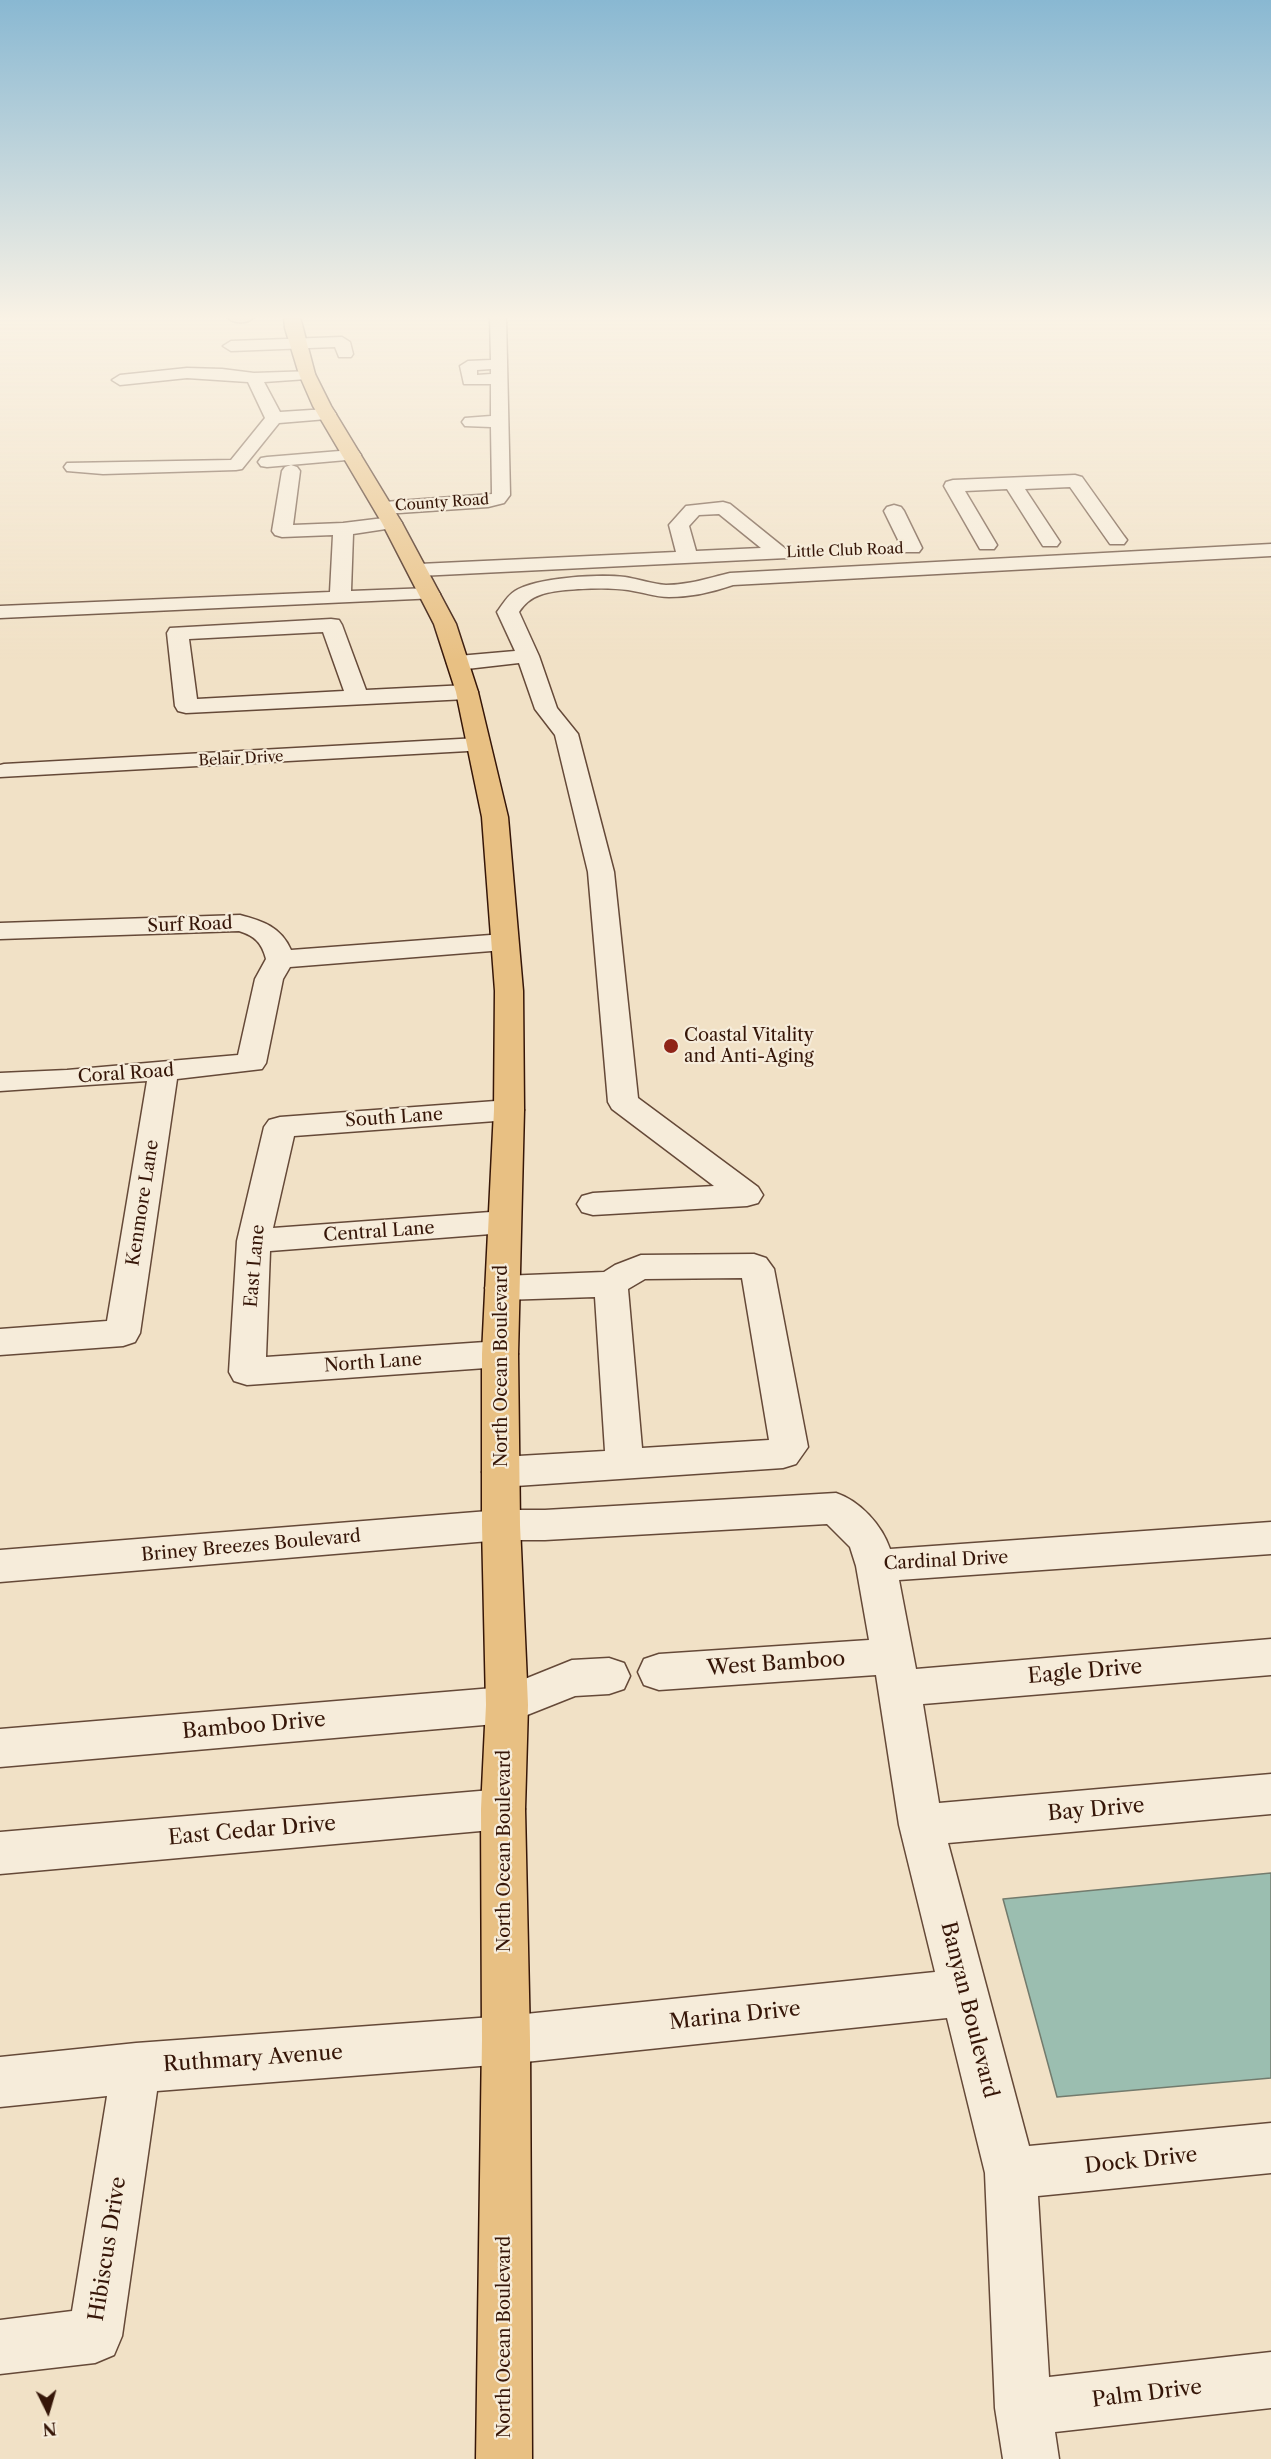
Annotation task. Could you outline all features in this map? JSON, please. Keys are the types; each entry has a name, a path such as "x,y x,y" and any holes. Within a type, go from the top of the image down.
{"main road":[{"name":"North Ocean Boulevard","path":"337,432 388,515 445,624 463,677 495,817 509,991 509,1110 500,1354 501,1525 507,1705 503,1809 506,2040 504,2459"}],"street":[{"path":"236,465 260,432"},
{"name":"County Road","path":"388,515 497,499 501,495 499,432"},
{"path":"73,467 103,469 236,465 351,455"},
{"path":"291,471 282,531 343,529 388,515"},
{"path":"987,545 953,486 1076,481 1117,540"},
{"path":"1012,483 1050,542"},
{"path":"688,558 679,525 693,510 723,508 780,554"},
{"path":"894,511 912,548"},
{"path":"340,598 343,529"},
{"path":"1029,543 1271,533"},
{"path":"965,546 1008,544"},
{"name":"Little Club Road","path":"890,549 934,547"},
{"path":"593,1204 747,1195 623,1102 601,872 566,734 546,709 528,656 508,612 512,603 523,594 560,584 622,583 643,588 691,590 713,586 730,579 1271,550"},
{"name":"Little Club Road","path":"0,612 340,598 424,582 688,558 802,553"},
{"path":"357,697 331,625 178,633 186,706 357,697 463,677 528,656"},
{"name":"Belair Drive","path":"4,771 478,745"},
{"name":"Surf Road","path":"0,931 240,923 256,926 271,935 278,948 280,959"},
{"path":"280,959 504,942"},
{"name":"Coral Road","path":"0,1082 160,1072 251,1063 269,979 280,959"},
{"name":"Kenmore Lane","path":"0,1342 123,1334 162,1081 160,1072"},
{"name":"South Lane","path":"280,1127 509,1110"},
{"name":"East Lane","path":"247,1372 254,1241 280,1127"},
{"name":"Central Lane","path":"254,1241 504,1222"},
{"path":"501,1472 783,1454 789,1447 757,1269 748,1265 641,1267 611,1284 502,1288"},
{"path":"611,1284 625,1464"},
{"name":"North Lane","path":"247,1372 500,1354"},
{"name":"Cardinal Drive","path":"501,1525 545,1525 836,1508 867,1539 876,1566 1271,1538"},
{"name":"Briney Breezes Boulevard","path":"0,1566 501,1525"},
{"name":"Banyan Boulevard","path":"876,1566 921,1825 1011,2174 1027,2434"},
{"name":"Eagle Drive","path":"896,1672 1271,1657"},
{"name":"West Bamboo","path":"659,1672 896,1672"},
{"path":"507,1705 572,1678 609,1676"},
{"name":"Bamboo Drive","path":"0,1748 507,1705"},
{"name":"Bay Drive","path":"921,1825 1271,1794"},
{"name":"East Cedar Drive","path":"0,1853 503,1809"},
{"name":"Marina Drive","path":"506,2040 964,1993"},
{"name":"Ruthmary Avenue","path":"0,2082 136,2068 506,2040"},
{"name":"Hibiscus Drive","path":"0,2347 95,2336 136,2068"},
{"name":"Dock Drive","path":"1011,2174 1271,2148"},
{"name":"Palm Drive","path":"1027,2434 1271,2380"}],"shaded area":[{"path":"1271,1873 1271,2078 1057,2097 1003,1899"}],"place":[{"name":"Coastal Vitality and Anti-Aging","path":"671,1046"}]}
